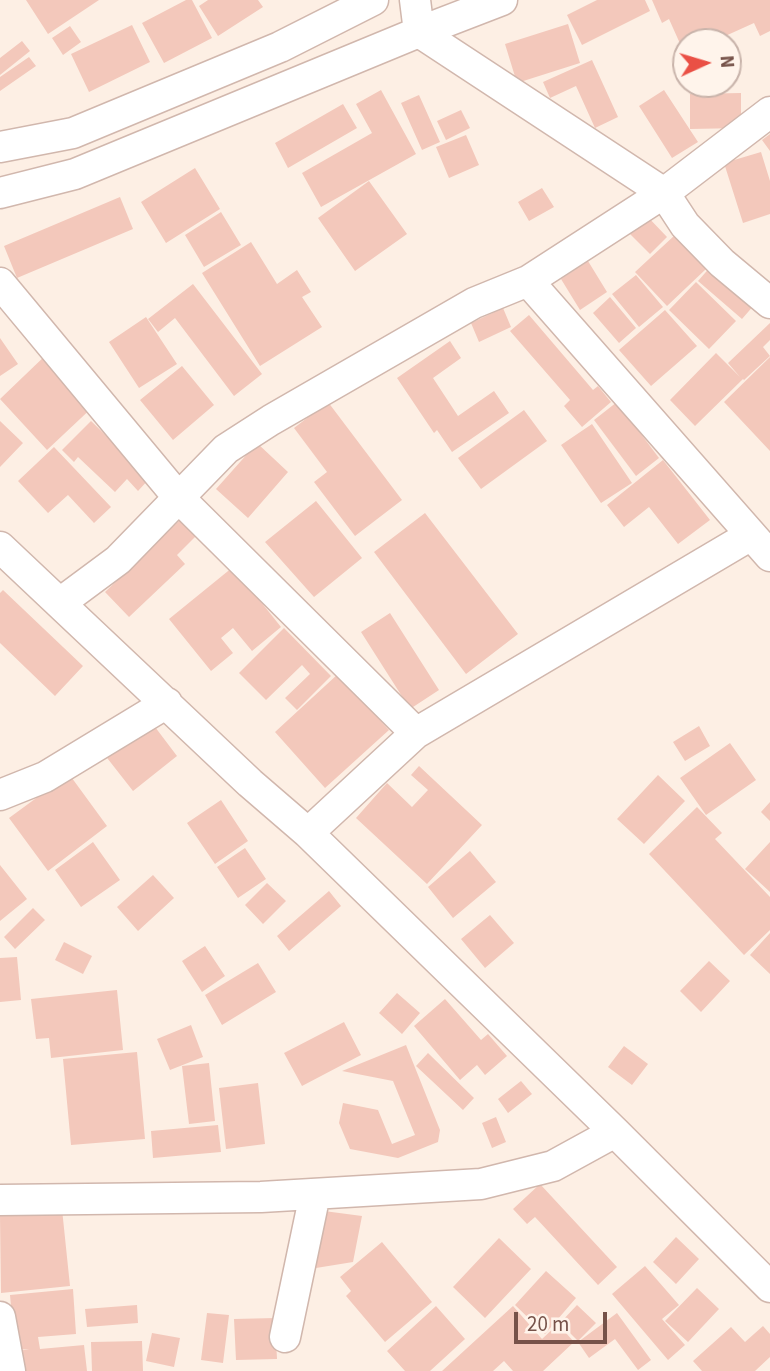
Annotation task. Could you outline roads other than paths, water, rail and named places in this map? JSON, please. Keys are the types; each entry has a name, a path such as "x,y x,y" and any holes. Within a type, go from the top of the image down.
{"street":[{"path":"0,147 73,133 280,47 373,0"},
{"path":"415,0 419,32 664,194 685,225 722,263 770,303"},
{"path":"0,193 75,174 502,0"},
{"path":"187,86 203,121"},
{"path":"60,603 118,560 226,449 271,420 474,303 528,281 664,194 770,112"},
{"path":"308,833 416,733 761,546 528,281"},
{"path":"0,283 178,497 416,733"},
{"path":"0,547 250,783 308,833 770,1287"},
{"path":"0,795 45,777 167,703"},
{"path":"0,1200 261,1197 481,1184 553,1166 615,1132"},
{"path":"285,1337 315,1194"},
{"path":"0,1318 10,1371"}]}
